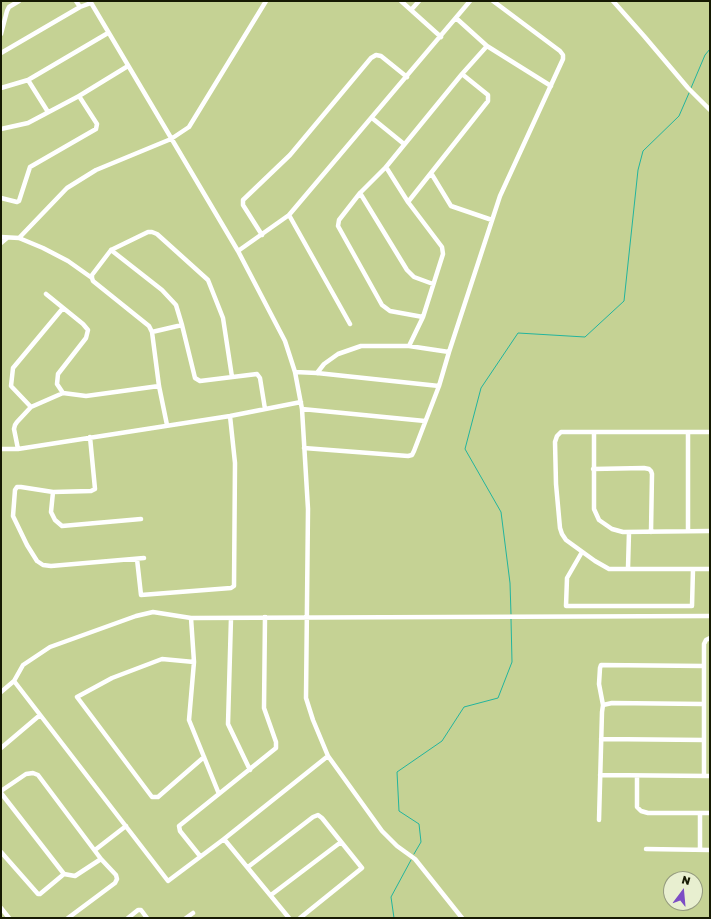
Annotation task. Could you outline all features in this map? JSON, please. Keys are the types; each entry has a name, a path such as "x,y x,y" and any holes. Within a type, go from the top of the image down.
{"street":[{"path":"1,34 7,10 19,1"},
{"path":"76,1 80,7"},
{"path":"19,238 67,188 96,170 170,139 189,127 266,1"},
{"path":"401,1 441,37"},
{"path":"411,10 419,1"},
{"path":"238,251 289,215 470,1"},
{"path":"304,448 408,456 412,455 439,386 500,196 563,59 563,55 560,51 493,1"},
{"path":"613,1 688,88 710,110"},
{"path":"1,53 91,2 170,139 238,251 285,340 295,372 301,402 308,509 306,698 313,720 328,756 382,832 397,846 415,859 462,918"},
{"path":"456,18 487,46 551,86"},
{"path":"1,88 28,80 108,33"},
{"path":"423,317 390,311 385,308 338,226 339,220 360,193 386,167 462,74 487,46"},
{"path":"262,235 243,205 243,200 290,155 371,58 376,55 381,56 407,77"},
{"path":"1,129 28,123 79,96 128,66"},
{"path":"408,202 488,101 488,95 462,74"},
{"path":"28,80 48,112"},
{"path":"1,198 17,202 19,201 30,167 96,129 97,124 79,96"},
{"path":"372,118 404,144"},
{"path":"386,167 408,202 442,247 442,254 423,317 409,346"},
{"path":"431,173 451,206 492,220"},
{"path":"360,193 411,275 433,284"},
{"path":"289,215 350,324"},
{"path":"92,278 92,274 111,250 148,232 157,234 208,280 224,318 232,377"},
{"path":"1,237 19,238 54,254 92,278 93,281 149,326 152,332 159,386 167,425"},
{"path":"1,244 7,238"},
{"path":"111,250 162,290 176,305 195,378 200,381 257,374 260,378 265,409"},
{"path":"46,294 83,324 88,330 86,338 58,374 57,384 63,393"},
{"path":"31,407 11,386 13,368 63,308"},
{"path":"152,332 182,325"},
{"path":"317,373 324,364 338,354 361,346 409,346 449,352"},
{"path":"295,372 439,386"},
{"path":"18,449 14,429 15,425 31,407 63,393 86,396 159,386"},
{"path":"1,449 18,449 230,416 301,402"},
{"path":"302,409 425,421"},
{"path":"137,559 141,595 232,588 234,586 235,463 230,416"},
{"path":"710,432 561,432 557,436 555,442 556,484 560,528 566,540 608,569 710,569"},
{"path":"594,432 594,509 599,520 612,529 623,532 710,531"},
{"path":"688,433 688,531"},
{"path":"90,437 95,489 92,491 53,492 17,487 15,490 13,516 27,544 37,560 43,565 52,566 144,558"},
{"path":"593,469 644,468 651,471 651,532"},
{"path":"53,492 51,512 54,520 62,526 141,519"},
{"path":"628,568 629,532"},
{"path":"565,616 567,578 582,552"},
{"path":"566,606 692,606 693,568"},
{"path":"1,692 14,681 23,665 50,647 153,612 191,618 710,616"},
{"path":"200,856 180,831 179,826 250,770 276,748 277,745 264,708 265,617"},
{"path":"191,618 194,662 190,720 219,794"},
{"path":"231,618 228,724 250,770"},
{"path":"704,776 704,644 706,640 710,638"},
{"path":"194,662 162,659 112,678 77,697 152,797 158,797 204,758"},
{"path":"599,820 603,705 600,684 600,668 602,665 704,666"},
{"path":"14,681 168,880 224,839 328,756"},
{"path":"603,705 704,704"},
{"path":"1,748 40,715"},
{"path":"601,739 704,740"},
{"path":"68,918 115,883 117,879 116,875 101,859 38,775 33,772 26,774 1,792 64,874 75,876 101,859"},
{"path":"600,775 710,776"},
{"path":"637,776 637,807 642,812 710,813"},
{"path":"700,813 700,850"},
{"path":"248,868 313,817 318,815 322,818 361,866 361,870 300,918"},
{"path":"95,850 126,826"},
{"path":"224,839 289,918"},
{"path":"271,895 341,842"},
{"path":"646,849 710,850"},
{"path":"1,852 38,894 40,894 64,874"},
{"path":"1,908 9,918"},
{"path":"128,918 138,910 141,910 147,918"},
{"path":"186,918 193,913"}],"waterway":[{"path":"691,88 705,55 710,49"},
{"path":"511,614 510,583 501,512 465,449 481,388 518,333 585,337 624,301 638,170 643,151 679,116 689,93"},
{"path":"414,854 421,842 419,824 399,811 397,772 442,741 464,707 498,698 512,662 511,619"},
{"path":"394,918 391,897 411,860"}]}
